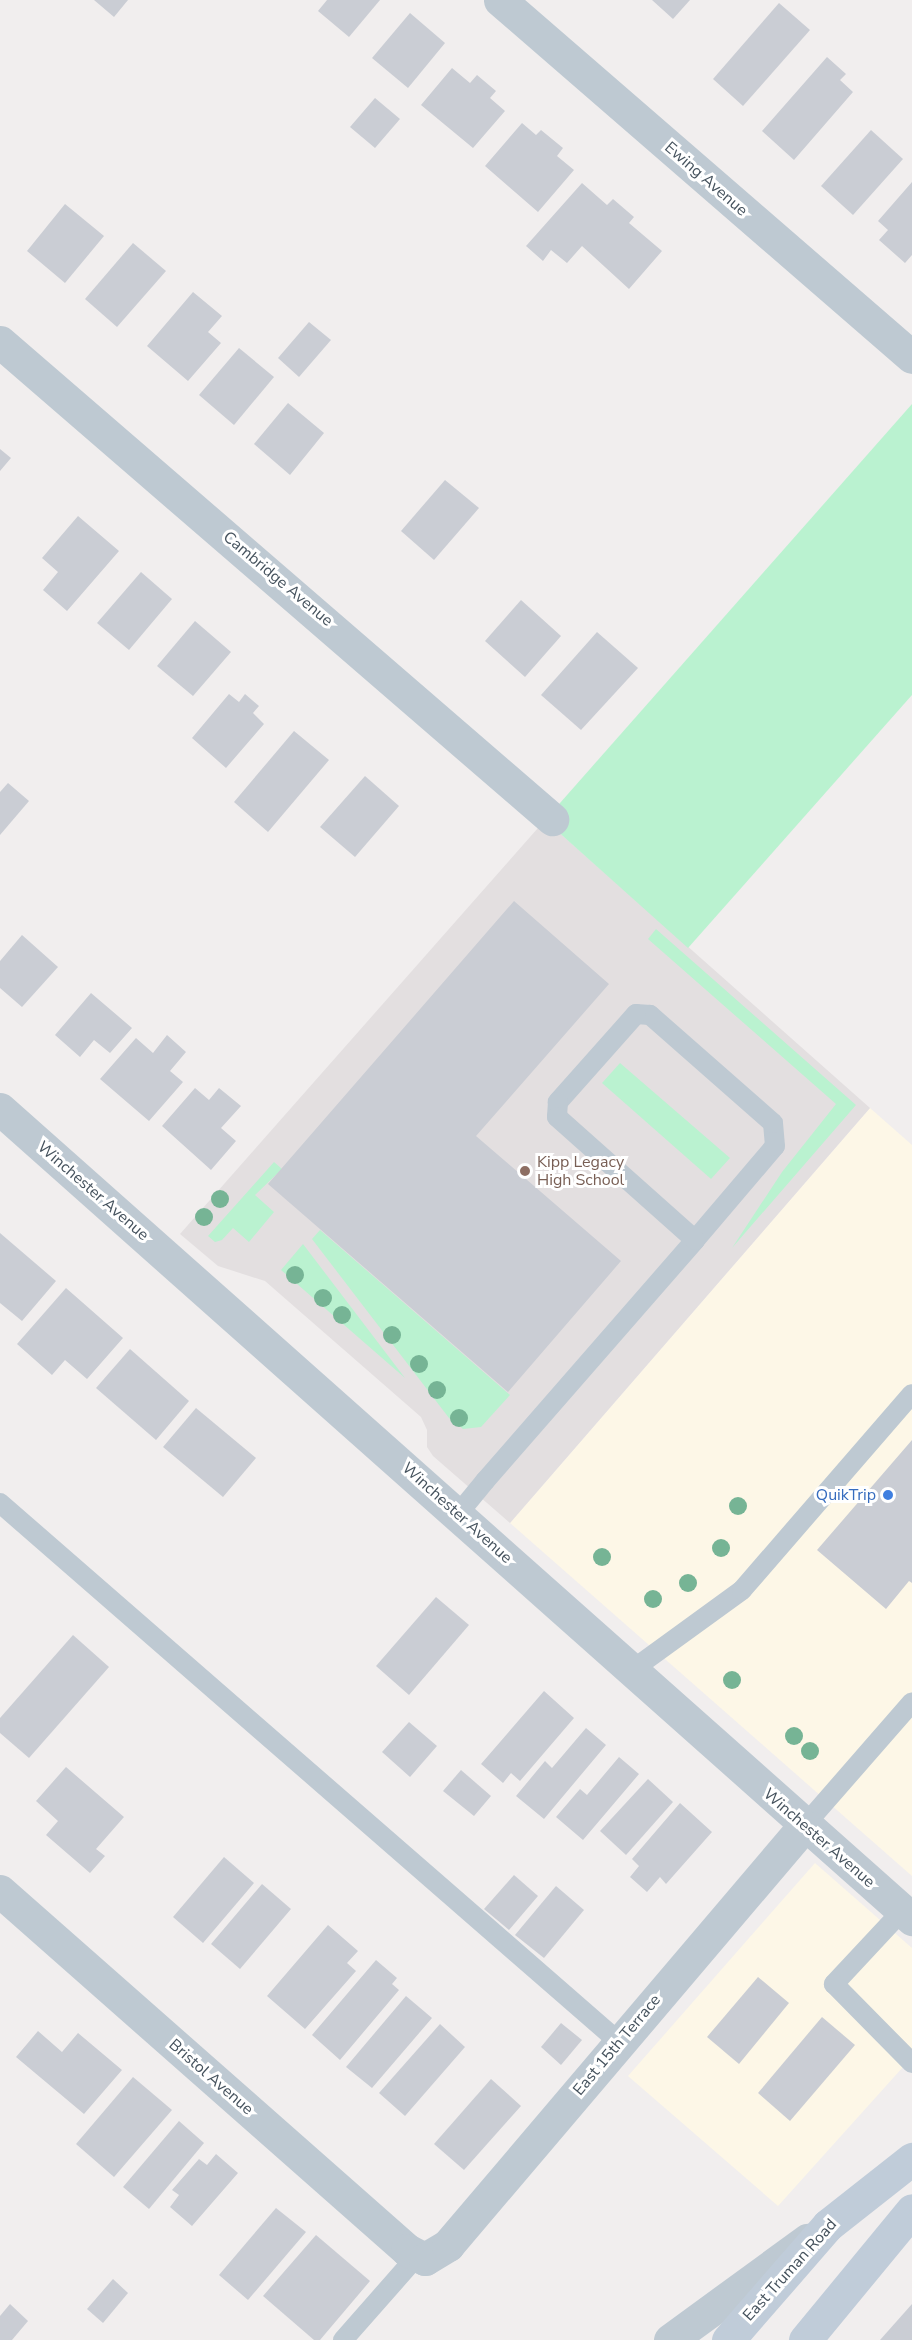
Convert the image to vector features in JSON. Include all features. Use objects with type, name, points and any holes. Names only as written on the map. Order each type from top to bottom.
[{"type":"main road","name":"East Truman Road","points":[[728,2340],[828,2225],[912,2159]]},
{"type":"main road","points":[[810,2336],[912,2210]]},
{"type":"street","name":"Ewing Avenue","points":[[500,0],[912,357]]},
{"type":"street","name":"Cambridge Avenue","points":[[0,342],[370,657],[552,819]]},
{"type":"street","name":"Winchester Avenue","points":[[0,1109],[458,1514],[804,1826],[907,1915]]},
{"type":"street","name":"East 15th Terrace","points":[[421,2257],[448,2245],[804,1826]]},
{"type":"street","name":"Bristol Avenue","points":[[0,1891],[421,2257]]},
{"type":"street","points":[[670,2340],[828,2225]]},
{"type":"lane","points":[[458,1514],[695,1240],[776,1146],[773,1123],[650,1015],[636,1014],[558,1102],[557,1117],[695,1240]]},
{"type":"lane","points":[[632,1670],[742,1590],[912,1394]]},
{"type":"lane","points":[[0,1503],[619,2042]]},
{"type":"lane","points":[[804,1826],[912,1702]]},
{"type":"lane","points":[[907,1915],[834,1984],[912,2063]]},
{"type":"lane","points":[[343,2340],[421,2257]]},
{"type":"shaded area","name":"Kipp Legacy High School","points":[[545,820],[870,1108],[510,1523],[433,1456],[427,1447],[427,1430],[421,1417],[265,1281],[218,1266],[180,1234]]},
{"type":"shaded area","points":[[870,1108],[912,1145],[912,1876],[510,1523]]},
{"type":"shaded area","points":[[815,1863],[912,1948],[912,2057],[778,2206],[628,2076]]},
{"type":"green space","points":[[912,404],[912,695],[688,948],[545,820]]},
{"type":"green space","points":[[656,929],[856,1105],[732,1248],[782,1172],[836,1104],[648,939]]},
{"type":"green space","points":[[620,1063],[730,1158],[711,1179],[602,1083]]},
{"type":"green space","points":[[274,1162],[282,1169],[255,1195],[274,1212],[249,1242],[233,1228],[222,1240],[215,1242],[208,1236]]},
{"type":"green space","points":[[320,1230],[510,1395],[481,1427],[463,1429],[449,1418],[312,1239]]},
{"type":"green space","points":[[303,1244],[405,1378],[281,1270]]},
{"type":"building","points":[[94,0],[128,0],[114,17]]},
{"type":"building","points":[[327,0],[380,0],[349,37],[318,11]]},
{"type":"building","points":[[652,0],[690,0],[673,19]]},
{"type":"building","points":[[779,3],[810,30],[743,106],[713,79]]},
{"type":"building","points":[[410,13],[445,43],[408,88],[372,58]]},
{"type":"building","points":[[827,57],[846,74],[840,80],[853,92],[794,160],[762,131]]},
{"type":"building","points":[[452,68],[470,83],[477,75],[496,91],[490,98],[505,111],[473,148],[421,105]]},
{"type":"building","points":[[375,98],[400,119],[375,148],[350,127]]},
{"type":"building","points":[[522,123],[536,135],[541,130],[563,148],[557,156],[574,170],[538,212],[485,166]]},
{"type":"building","points":[[871,130],[903,159],[853,215],[821,186]]},
{"type":"building","points":[[912,182],[912,255],[905,263],[879,240],[888,230],[878,221]]},
{"type":"building","points":[[582,183],[607,205],[613,199],[634,217],[629,223],[662,251],[629,289],[582,246],[567,263],[551,250],[543,261],[526,246]]},
{"type":"building","points":[[65,204],[104,236],[65,283],[27,251]]},
{"type":"building","points":[[133,243],[166,271],[117,327],[85,299]]},
{"type":"building","points":[[193,292],[222,316],[208,332],[221,343],[188,381],[147,346]]},
{"type":"building","points":[[309,322],[331,340],[299,377],[278,358]]},
{"type":"building","points":[[239,348],[274,377],[234,425],[199,395]]},
{"type":"building","points":[[288,403],[324,433],[290,475],[254,444]]},
{"type":"building","points":[[0,449],[11,458],[0,471]]},
{"type":"building","points":[[445,480],[479,508],[434,560],[401,531]]},
{"type":"building","points":[[78,516],[119,551],[67,611],[43,590],[58,572],[42,558]]},
{"type":"building","points":[[141,572],[172,599],[129,650],[97,623]]},
{"type":"building","points":[[521,600],[561,636],[525,677],[485,641]]},
{"type":"building","points":[[195,621],[231,652],[193,696],[157,666]]},
{"type":"building","points":[[597,632],[638,668],[581,730],[541,695]]},
{"type":"building","points":[[229,694],[239,702],[245,694],[259,706],[253,713],[264,724],[226,768],[192,738]]},
{"type":"building","points":[[294,731],[329,760],[268,832],[234,802]]},
{"type":"building","points":[[365,776],[399,806],[355,857],[320,827]]},
{"type":"building","points":[[8,783],[29,801],[0,835],[0,792]]},
{"type":"building","name":"Kipp Legacy High School","points":[[514,901],[609,984],[476,1136],[621,1261],[508,1392],[268,1184]]},
{"type":"building","points":[[22,935],[58,967],[22,1007],[0,988],[0,961]]},
{"type":"building","points":[[91,993],[132,1028],[110,1053],[94,1040],[80,1057],[55,1035]]},
{"type":"building","points":[[167,1035],[186,1052],[170,1071],[183,1082],[149,1121],[100,1079],[136,1038],[153,1053]]},
{"type":"building","points":[[195,1088],[209,1100],[219,1088],[241,1106],[221,1128],[236,1141],[211,1170],[162,1126]]},
{"type":"building","points":[[0,1233],[56,1281],[22,1321],[0,1303]]},
{"type":"building","points":[[66,1288],[123,1338],[87,1379],[65,1360],[52,1375],[17,1344]]},
{"type":"building","points":[[130,1349],[189,1401],[156,1440],[96,1388]]},
{"type":"building","points":[[196,1408],[256,1458],[223,1497],[163,1447]]},
{"type":"building","name":"QuikTrip","points":[[912,1440],[912,1583],[909,1581],[886,1609],[817,1550]]},
{"type":"building","points":[[436,1597],[469,1625],[409,1695],[376,1666]]},
{"type":"building","points":[[73,1635],[109,1667],[29,1758],[0,1733],[0,1718]]},
{"type":"building","points":[[544,1691],[574,1718],[520,1781],[511,1773],[503,1783],[481,1764]]},
{"type":"building","points":[[409,1722],[437,1746],[410,1777],[382,1752]]},
{"type":"building","points":[[586,1728],[606,1745],[544,1819],[516,1796],[545,1761],[552,1768]]},
{"type":"building","points":[[619,1757],[639,1774],[583,1840],[556,1817],[580,1789],[587,1795]]},
{"type":"building","points":[[66,1767],[124,1817],[96,1849],[105,1856],[90,1873],[46,1835],[58,1821],[36,1801]]},
{"type":"building","points":[[461,1770],[491,1796],[474,1816],[443,1791]]},
{"type":"building","points":[[648,1779],[673,1802],[626,1855],[600,1831]]},
{"type":"building","points":[[680,1803],[712,1832],[666,1884],[660,1877],[647,1892],[630,1877],[639,1866],[632,1859]]},
{"type":"building","points":[[224,1857],[254,1883],[203,1943],[173,1917]]},
{"type":"building","points":[[514,1875],[538,1896],[509,1930],[484,1909]]},
{"type":"building","points":[[262,1884],[291,1909],[240,1969],[211,1944]]},
{"type":"building","points":[[556,1886],[584,1910],[544,1958],[515,1935]]},
{"type":"building","points":[[328,1925],[358,1951],[347,1963],[356,1971],[305,2029],[267,1996]]},
{"type":"building","points":[[376,1960],[397,1978],[392,1984],[399,1990],[340,2060],[312,2035]]},
{"type":"building","points":[[758,1977],[789,2003],[739,2064],[707,2037]]},
{"type":"building","points":[[406,1996],[432,2018],[372,2088],[346,2067]]},
{"type":"building","points":[[822,2017],[855,2045],[790,2121],[758,2093]]},
{"type":"building","points":[[561,2023],[582,2040],[561,2065],[541,2047]]},
{"type":"building","points":[[440,2024],[465,2047],[405,2116],[379,2093]]},
{"type":"building","points":[[38,2031],[62,2052],[78,2033],[122,2070],[84,2114],[16,2057]]},
{"type":"building","points":[[133,2077],[172,2110],[114,2177],[76,2144]]},
{"type":"building","points":[[491,2079],[521,2106],[464,2170],[434,2144]]},
{"type":"building","points":[[179,2121],[204,2143],[149,2209],[123,2187]]},
{"type":"building","points":[[216,2154],[238,2173],[192,2226],[170,2207],[179,2195],[172,2190],[199,2159],[207,2165]]},
{"type":"building","points":[[276,2208],[306,2232],[248,2300],[219,2275]]},
{"type":"building","points":[[316,2235],[370,2281],[320,2340],[314,2340],[263,2296]]},
{"type":"building","points":[[113,2279],[128,2293],[103,2323],[87,2309]]},
{"type":"building","points":[[10,2304],[28,2321],[12,2340],[0,2340],[0,2316]]},
{"type":"building","points":[[912,2304],[912,2340],[880,2340]]},
{"type":"place","name":"Kipp Legacy High School","points":[[525,1171]]},
{"type":"place","name":"QuikTrip","points":[[888,1495]]}]
